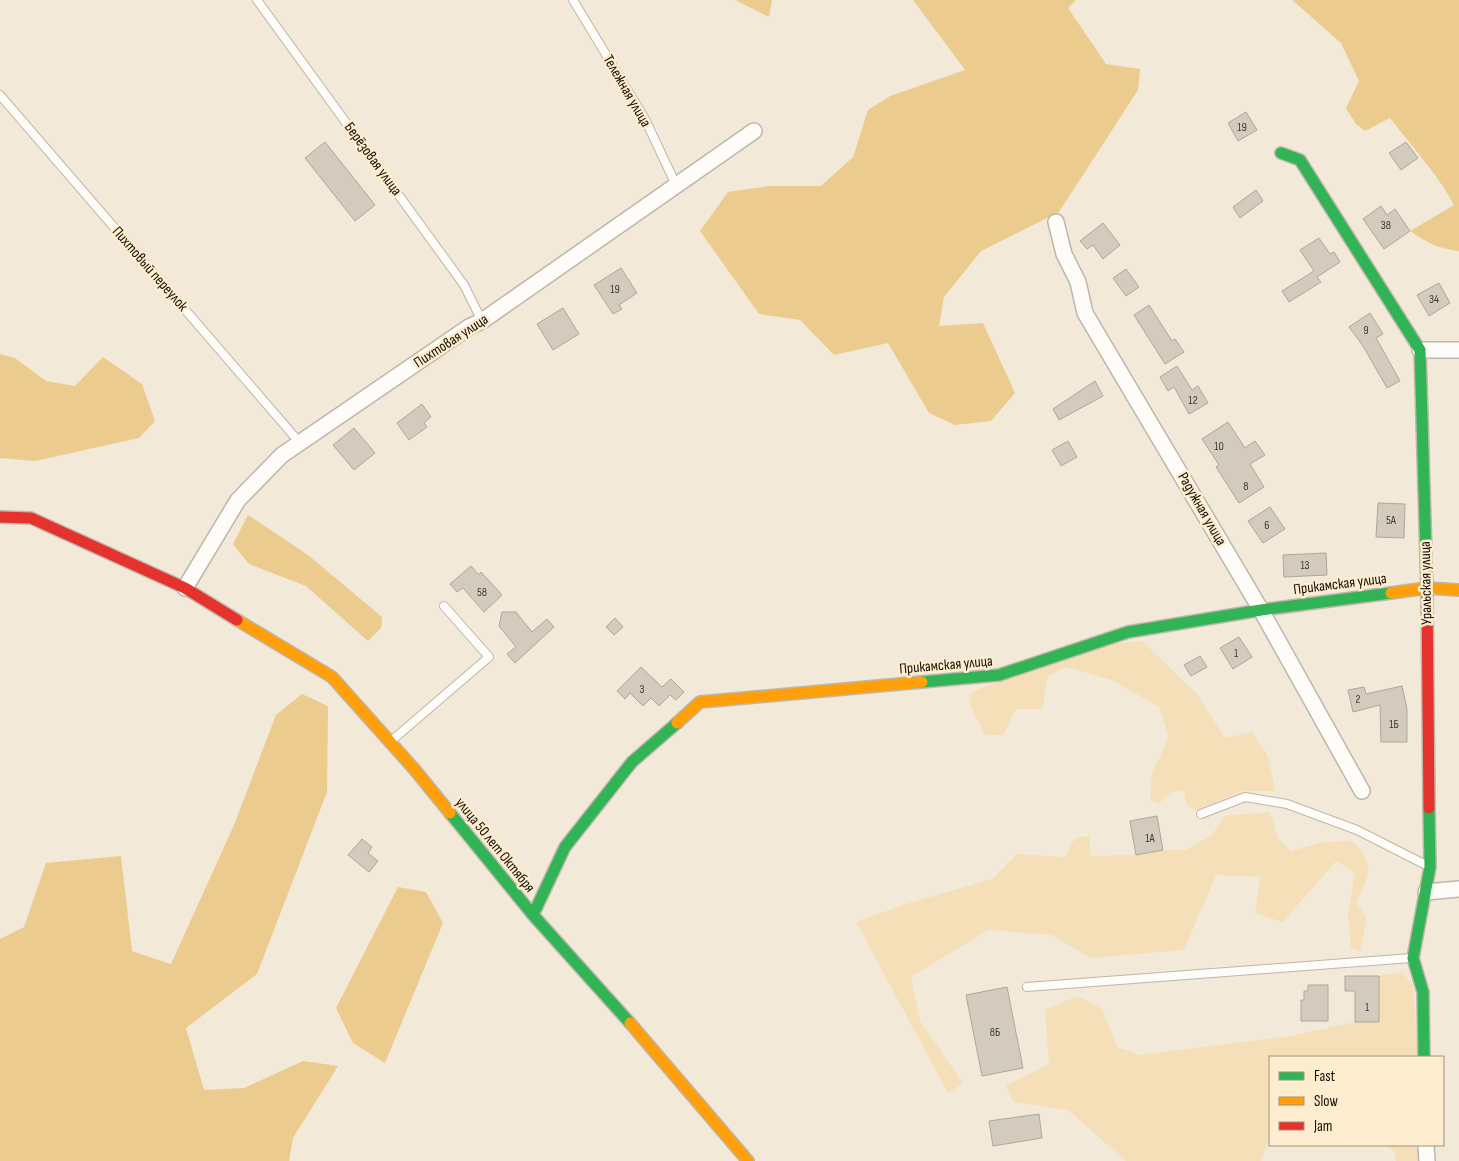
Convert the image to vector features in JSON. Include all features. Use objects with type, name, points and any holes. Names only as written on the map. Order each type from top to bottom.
[{"type":"street","name":"Пихтовая улица","points":[[186,588],[238,500],[282,455],[469,327],[482,321],[754,131]]},
{"type":"street","points":[[1281,153],[1300,160],[1420,350],[1459,350]]},
{"type":"street","name":"Радужная улица","points":[[1056,222],[1064,254],[1078,282],[1085,313],[1261,610],[1362,791]]},
{"type":"street","name":"Уральская улица","points":[[1420,350],[1427,588],[1430,867],[1414,958],[1423,992],[1424,1056]]},
{"type":"street","name":"улица 50 лет Октября","points":[[0,517],[30,518],[186,588],[332,678],[390,742],[532,915],[659,1055],[748,1161]]},
{"type":"street","name":"Прикамская улица","points":[[532,915],[565,847],[632,762],[700,702],[999,675],[1128,632],[1261,610],[1427,588],[1459,590]]},
{"type":"street","points":[[1426,892],[1459,889]]},
{"type":"street","points":[[1426,1146],[1427,1161]]},
{"type":"lane","name":"Берёзовая улица","points":[[257,0],[464,285],[482,321]]},
{"type":"lane","name":"Тележная улица","points":[[573,0],[645,119],[676,185]]},
{"type":"lane","name":"Пихтовый переулок","points":[[0,95],[300,443]]},
{"type":"lane","points":[[390,742],[489,657],[444,606]]},
{"type":"lane","points":[[1201,814],[1245,797],[1287,804],[1357,830],[1430,867]]},
{"type":"lane","points":[[1026,987],[1414,958]]},
{"type":"shaded area","points":[[735,0],[772,0],[769,17]]},
{"type":"shaded area","points":[[913,0],[1076,0],[1068,8],[1106,64],[1140,69],[1138,90],[1059,212],[981,251],[944,297],[939,326],[983,323],[1015,393],[991,421],[955,425],[929,413],[888,343],[834,355],[800,320],[759,314],[700,231],[728,192],[769,186],[821,186],[853,157],[868,110],[890,96],[965,70]]},
{"type":"shaded area","points":[[1292,0],[1459,0],[1459,251],[1445,249],[1410,231],[1454,205],[1432,171],[1390,118],[1365,131],[1356,124],[1346,108],[1359,81],[1341,43]]},
{"type":"shaded area","points":[[0,354],[15,358],[46,381],[75,386],[103,357],[142,384],[155,421],[139,438],[35,461],[0,458]]},
{"type":"shaded area","points":[[248,515],[308,555],[382,617],[381,628],[368,641],[306,586],[249,564],[233,544]]},
{"type":"shaded area","points":[[1142,641],[1197,694],[1225,738],[1252,732],[1267,754],[1276,791],[1242,791],[1197,810],[1187,806],[1184,791],[1172,792],[1158,804],[1150,800],[1152,774],[1169,737],[1159,707],[1112,680],[1065,667],[1048,676],[1042,709],[1016,709],[1003,735],[985,735],[972,709],[969,694],[984,687],[1111,644]]},
{"type":"shaded area","points":[[302,694],[328,706],[327,792],[257,974],[186,1028],[204,1090],[244,1088],[303,1061],[338,1066],[293,1138],[289,1161],[0,1161],[0,939],[24,927],[46,863],[121,856],[132,951],[171,964],[234,825],[276,715]]},
{"type":"shaded area","points":[[1270,812],[1278,839],[1291,851],[1324,842],[1352,841],[1365,856],[1368,863],[1367,877],[1356,902],[1367,919],[1360,952],[1351,947],[1348,914],[1355,873],[1336,861],[1283,922],[1255,913],[1260,877],[1216,875],[1184,950],[1091,958],[1052,935],[988,930],[911,977],[920,1021],[963,1083],[948,1093],[856,922],[900,906],[992,879],[1017,854],[1065,857],[1075,838],[1089,836],[1091,856],[1136,855],[1163,850],[1185,850],[1211,836],[1225,816]]},
{"type":"shaded area","points":[[398,887],[426,892],[443,923],[385,1063],[353,1043],[336,1008]]},
{"type":"shaded area","points":[[1402,972],[1413,985],[1418,1056],[1269,1056],[1269,1139],[1261,1161],[1126,1161],[1068,1110],[1013,1102],[1006,1086],[1049,1064],[1045,1010],[1077,996],[1102,1009],[1117,1047],[1140,1055],[1290,1036],[1355,1022],[1379,1022],[1379,976]]},
{"type":"shaded area","points":[[1388,1146],[1420,1146],[1421,1161],[1396,1161],[1395,1152]]},
{"type":"building","points":[[1246,112],[1257,130],[1238,141],[1228,123]]},
{"type":"building","points":[[325,142],[375,205],[355,221],[305,158]]},
{"type":"building","points":[[1406,142],[1418,158],[1401,170],[1389,153]]},
{"type":"building","points":[[1256,190],[1263,201],[1240,218],[1233,207]]},
{"type":"building","points":[[1381,206],[1387,215],[1395,209],[1410,231],[1384,249],[1363,219]]},
{"type":"building","points":[[1103,223],[1120,245],[1103,259],[1093,245],[1087,249],[1080,241]]},
{"type":"building","points":[[1319,238],[1330,254],[1334,252],[1340,262],[1317,277],[1321,282],[1289,302],[1282,291],[1314,271],[1300,250]]},
{"type":"building","points":[[621,268],[637,293],[619,305],[622,309],[613,314],[594,285]]},
{"type":"building","points":[[1126,269],[1139,287],[1126,296],[1113,278]]},
{"type":"building","points":[[1439,283],[1450,303],[1429,316],[1417,295]]},
{"type":"building","points":[[1149,305],[1172,341],[1175,339],[1184,352],[1165,364],[1134,315]]},
{"type":"building","points":[[563,308],[579,334],[553,350],[537,324]]},
{"type":"building","points":[[1370,313],[1383,334],[1376,338],[1400,381],[1387,388],[1363,346],[1349,327]]},
{"type":"building","points":[[1177,366],[1192,390],[1198,386],[1208,403],[1189,414],[1174,387],[1168,391],[1160,377]]},
{"type":"building","points":[[1095,381],[1103,396],[1059,420],[1053,409]]},
{"type":"building","points":[[422,404],[431,417],[424,423],[427,427],[409,440],[397,423]]},
{"type":"building","points":[[1228,422],[1245,448],[1255,441],[1265,455],[1250,464],[1264,487],[1239,503],[1216,467],[1219,465],[1202,439]]},
{"type":"building","points":[[354,428],[375,453],[354,470],[333,445]]},
{"type":"building","points":[[1068,441],[1077,457],[1061,466],[1052,450]]},
{"type":"building","points":[[1378,503],[1405,504],[1404,538],[1376,537]]},
{"type":"building","points":[[1270,507],[1285,529],[1263,543],[1248,521]]},
{"type":"building","points":[[1326,553],[1327,575],[1284,577],[1283,555]]},
{"type":"building","points":[[471,566],[479,575],[481,572],[502,595],[484,612],[463,588],[457,592],[450,584]]},
{"type":"building","points":[[502,612],[516,612],[532,632],[547,619],[554,627],[515,663],[507,654],[516,647],[499,626]]},
{"type":"building","points":[[615,618],[623,627],[614,635],[606,627]]},
{"type":"building","points":[[1239,637],[1252,657],[1233,669],[1220,648]]},
{"type":"building","points":[[1200,656],[1207,667],[1191,676],[1184,665]]},
{"type":"building","points":[[641,667],[662,687],[671,679],[684,692],[676,700],[670,695],[659,706],[651,698],[643,706],[630,693],[625,699],[617,691]]},
{"type":"building","points":[[1402,686],[1407,709],[1407,742],[1381,742],[1380,705],[1353,712],[1348,690],[1364,687],[1366,694]]},
{"type":"building","points":[[1157,816],[1163,850],[1136,855],[1130,821]]},
{"type":"building","points":[[362,839],[372,847],[368,853],[378,861],[369,872],[348,855]]},
{"type":"building","points":[[1345,976],[1379,976],[1379,1022],[1355,1022],[1355,991],[1345,991]]},
{"type":"building","points":[[1308,985],[1328,985],[1328,1021],[1301,1021],[1301,1000],[1304,1000],[1304,991],[1308,991]]},
{"type":"building","points":[[1007,987],[1023,1068],[982,1076],[966,995]]},
{"type":"building","points":[[1039,1114],[1042,1138],[993,1146],[989,1121]]},
{"type":"traffic: fast","points":[[1281,153],[1300,160],[1420,350],[1427,591]]},
{"type":"traffic: fast","points":[[922,682],[999,675],[1128,632],[1261,610],[1391,593]]},
{"type":"traffic: fast","points":[[533,915],[565,847],[632,762],[677,723]]},
{"type":"traffic: fast","points":[[1424,1056],[1423,992],[1413,958],[1430,867],[1429,808]]},
{"type":"traffic: fast","points":[[450,813],[533,915],[630,1023]]},
{"type":"traffic: slow","points":[[1391,593],[1427,588],[1459,590]]},
{"type":"traffic: slow","points":[[237,620],[332,677],[415,770],[450,813]]},
{"type":"traffic: slow","points":[[677,723],[700,702],[922,682]]},
{"type":"traffic: slow","points":[[630,1023],[748,1161]]},
{"type":"traffic: jam","points":[[0,517],[31,518],[185,588],[237,620]]},
{"type":"traffic: jam","points":[[1427,591],[1429,808]]}]
